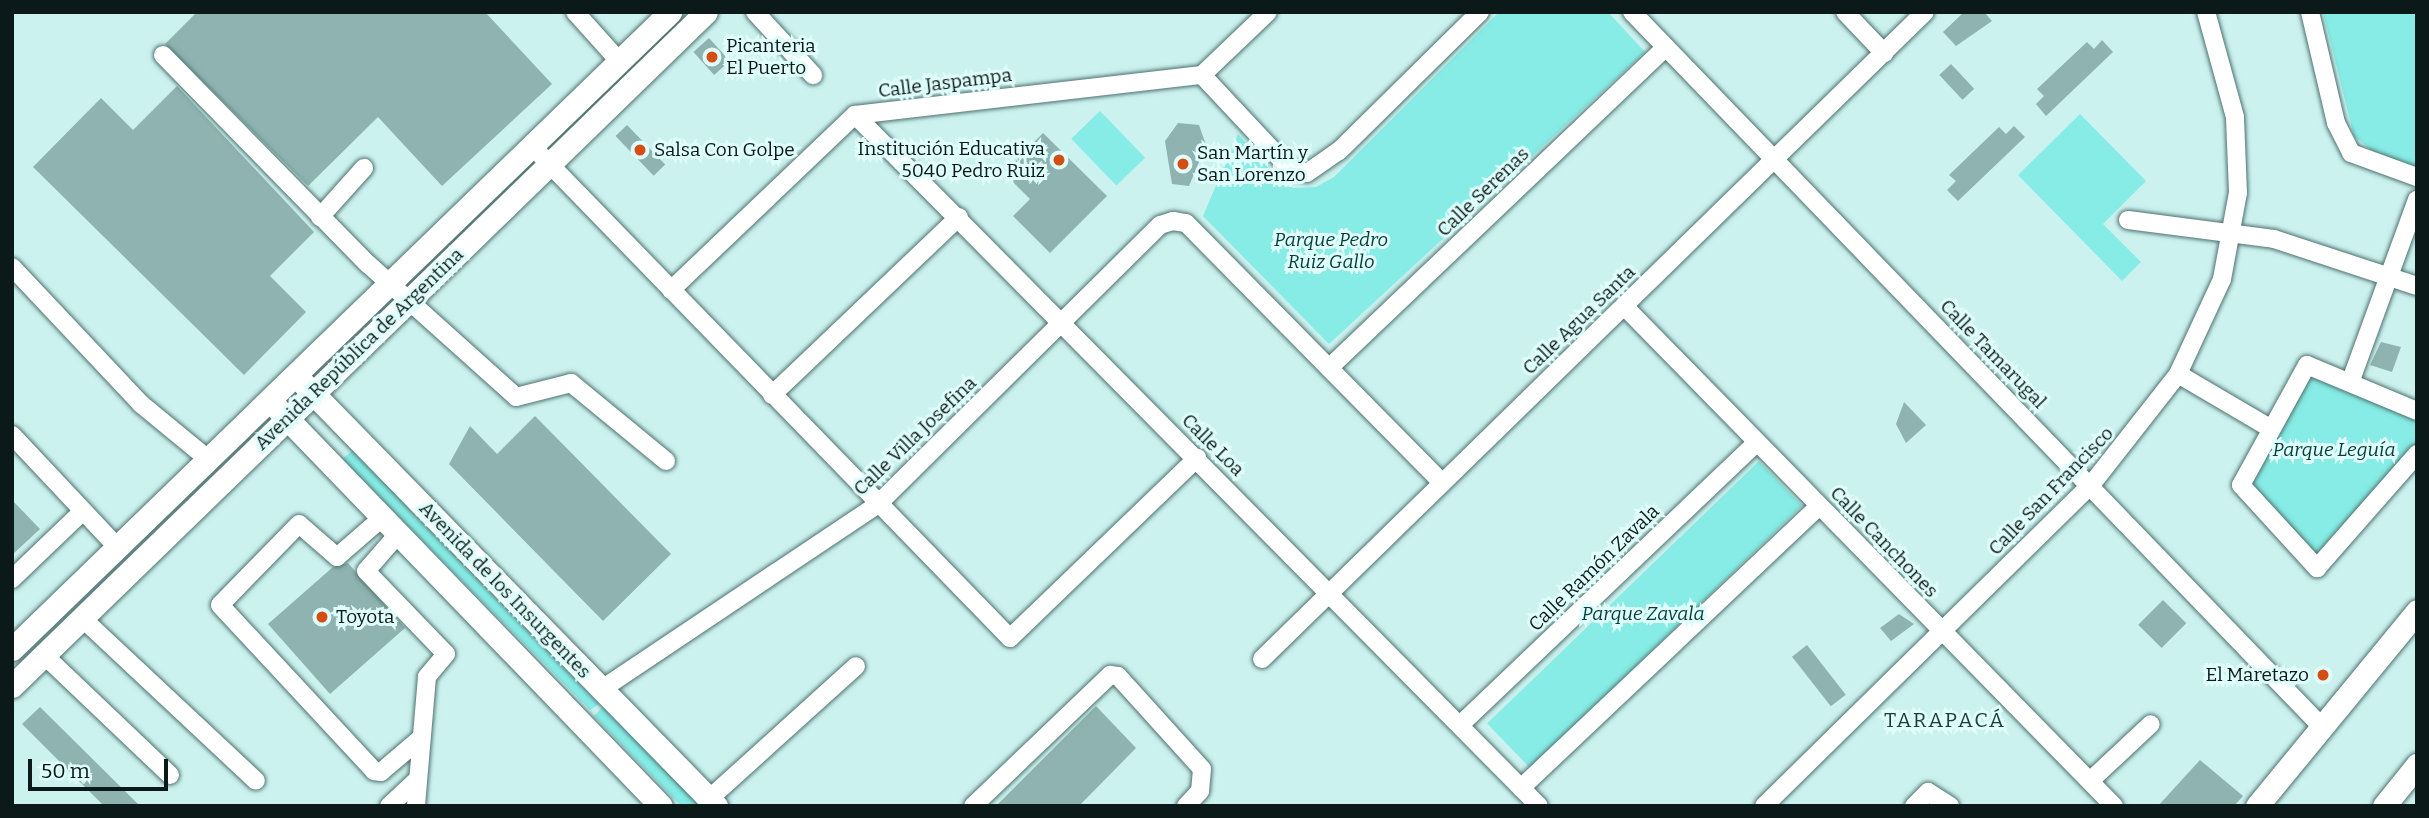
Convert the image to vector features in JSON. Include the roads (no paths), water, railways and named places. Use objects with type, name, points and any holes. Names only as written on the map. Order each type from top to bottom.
[{"type":"main road","name":"Avenida República de Argentina","points":[[12,649],[670,12]]},
{"type":"main road","name":"Avenida República de Argentina","points":[[12,686],[706,12]]},
{"type":"main road","name":"Avenida de los Insurgentes","points":[[295,375],[712,802]]},
{"type":"main road","name":"Avenida de los Insurgentes","points":[[269,400],[657,804]]},
{"type":"main road","points":[[2257,806],[2417,611]]},
{"type":"main road","points":[[2384,806],[2417,765]]},
{"type":"street","points":[[575,12],[619,61]]},
{"type":"street","points":[[755,12],[813,75]]},
{"type":"street","points":[[1268,12],[1202,75],[1290,169],[1307,173],[1339,151],[1480,12]]},
{"type":"street","name":"Calle Tamarugal","points":[[1632,12],[2322,727]]},
{"type":"street","points":[[1845,12],[1884,52]]},
{"type":"street","name":"Calle Agua Santa","points":[[1262,659],[1925,12]]},
{"type":"street","name":"Calle San Francisco","points":[[1764,806],[2091,485],[2179,374],[2209,314],[2234,232],[2240,158],[2235,117],[2206,12]]},
{"type":"street","points":[[2310,12],[2336,122],[2351,153],[2417,177]]},
{"type":"street","name":"Calle Serenas","points":[[1329,368],[1665,47]]},
{"type":"street","points":[[163,55],[320,217],[393,281],[516,397],[571,383],[666,461]]},
{"type":"street","name":"Calle Jaspampa","points":[[671,290],[855,115],[1202,75]]},
{"type":"street","name":"Calle Loa","points":[[855,115],[1063,322],[1539,806]]},
{"type":"street","points":[[531,146],[877,505],[1013,638],[1197,458]]},
{"type":"street","points":[[320,217],[365,168]]},
{"type":"street","points":[[2351,380],[2417,200]]},
{"type":"street","points":[[772,395],[959,217]]},
{"type":"street","points":[[2128,220],[2234,232],[2389,274],[2417,286]]},
{"type":"street","name":"Calle Villa Josefina","points":[[601,689],[877,505],[1160,225],[1186,223],[1329,368]]},
{"type":"street","points":[[12,267],[141,404],[208,460]]},
{"type":"street","name":"Calle Canchones","points":[[1623,306],[2115,806]]},
{"type":"street","points":[[2417,411],[2351,380],[2307,365],[2270,428],[2242,489],[2317,568],[2417,454]]},
{"type":"street","points":[[1329,368],[1442,483]]},
{"type":"street","points":[[2179,374],[2270,428]]},
{"type":"street","points":[[12,435],[117,547]]},
{"type":"street","name":"Calle Ramón Zavala","points":[[1460,725],[1757,442]]},
{"type":"street","points":[[1521,788],[1819,506]]},
{"type":"street","points":[[12,579],[83,511]]},
{"type":"street","points":[[391,525],[337,557],[299,524],[220,605],[374,771],[421,738]]},
{"type":"street","points":[[391,525],[365,568],[446,654],[427,677],[416,806]]},
{"type":"street","points":[[82,618],[256,781]]},
{"type":"street","points":[[44,655],[170,775]]},
{"type":"street","points":[[712,802],[856,666]]},
{"type":"street","points":[[973,806],[1110,675],[1118,676],[1202,769],[1200,791],[1186,806]]},
{"type":"street","points":[[2090,781],[2151,724]]},
{"type":"street","points":[[389,806],[417,779]]},
{"type":"street","points":[[1914,806],[1928,792],[1950,806]]},
{"type":"place","name":"Picanteria El Puerto","points":[[712,57]]},
{"type":"place","name":"Salsa Con Golpe","points":[[640,150]]},
{"type":"place","name":"Institución Educativa 5040 Pedro Ruiz","points":[[1059,160]]},
{"type":"place","name":"San Martín y San Lorenzo","points":[[1183,164]]},
{"type":"place","name":"Toyota","points":[[322,617]]},
{"type":"place","name":"El Maretazo","points":[[2323,675]]},
{"type":"district","name":"TARAPACÁ","points":[[1945,720]]},
{"type":"park label","name":"Parque Pedro Ruiz Gallo","points":[[1331,251]]},
{"type":"park label","name":"Parque Leguía","points":[[2334,450]]},
{"type":"park label","name":"Parque Zavala","points":[[1643,614]]}]
